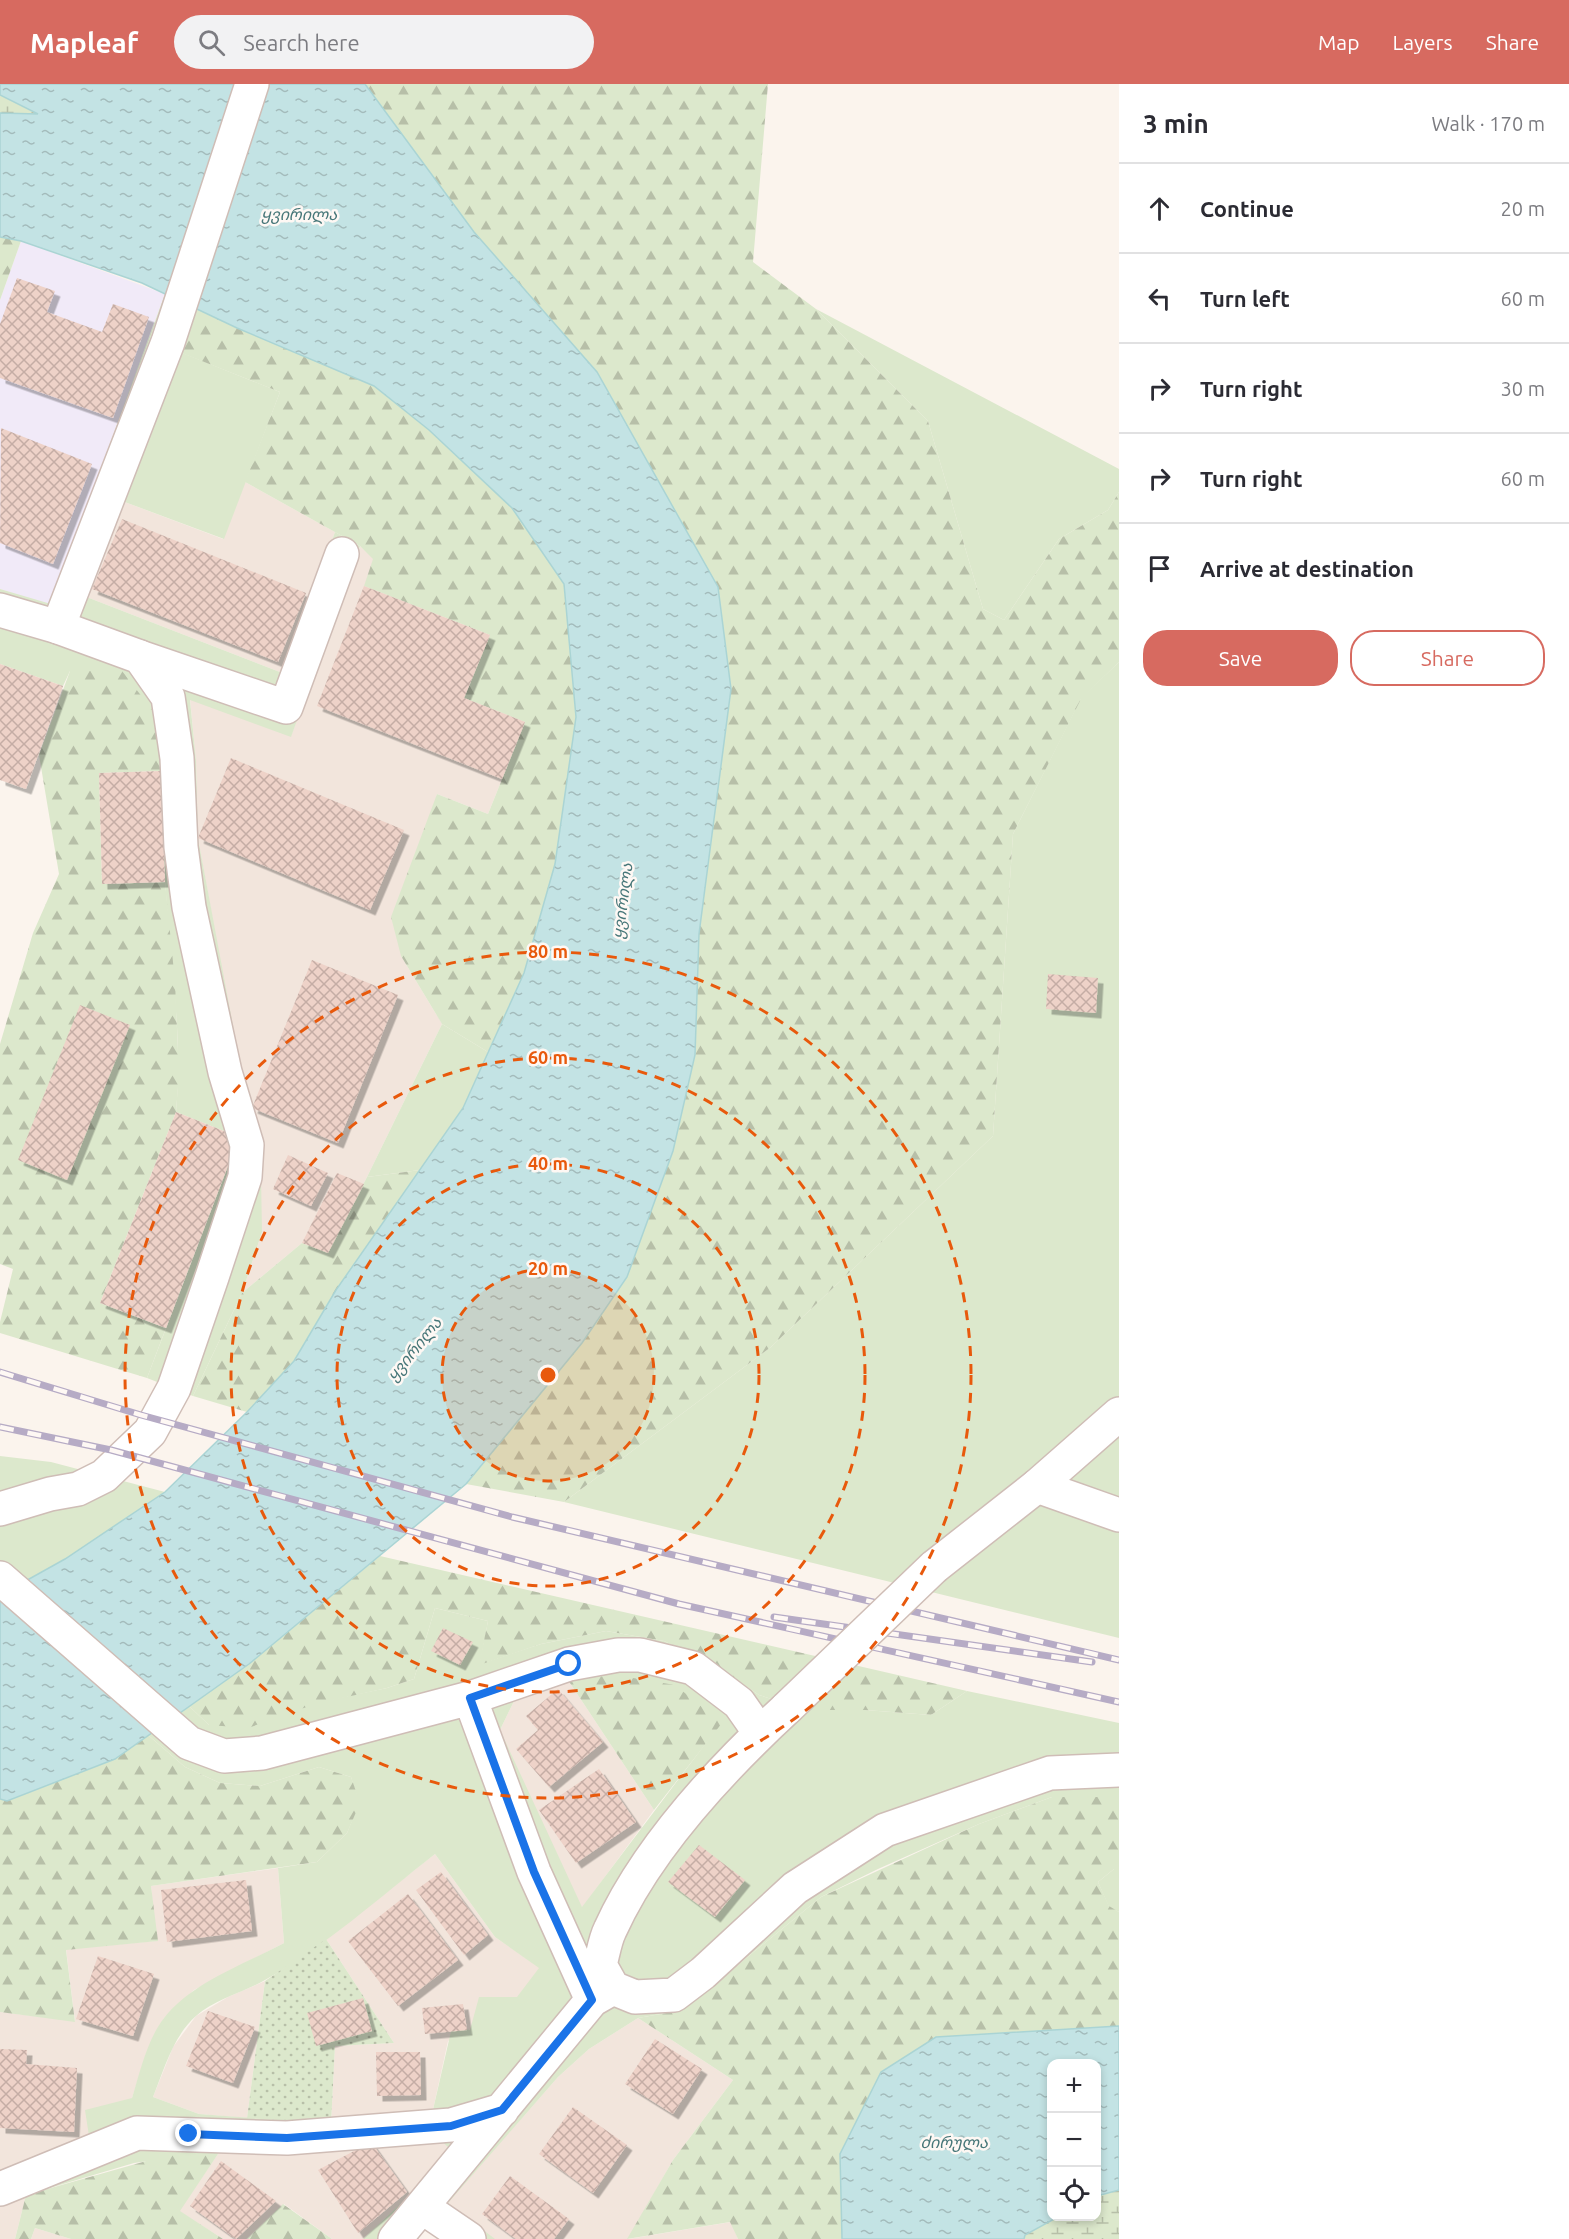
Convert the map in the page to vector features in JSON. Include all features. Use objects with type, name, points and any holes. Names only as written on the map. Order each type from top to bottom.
[{"type":"street","points":[[58,627],[168,342],[252,84]]},
{"type":"street","points":[[0,610],[58,627],[286,707],[342,554]]},
{"type":"street","points":[[0,1509],[50,1494],[78,1489],[104,1476],[150,1432],[174,1388],[245,1177],[247,1145],[225,1072],[189,908],[181,847],[177,758],[168,697],[140,657]]},
{"type":"street","points":[[395,2239],[602,1994],[600,1965],[609,1931],[663,1841],[760,1733],[934,1567],[1037,1486],[1119,1414]]},
{"type":"street","points":[[1037,1486],[1119,1515]]},
{"type":"street","points":[[0,1578],[189,1743],[224,1756],[262,1753],[470,1698],[569,1664],[618,1655],[640,1655],[693,1668],[739,1703],[760,1733]]},
{"type":"street","points":[[470,1698],[534,1872],[602,1994]]},
{"type":"street","points":[[602,1994],[635,1997],[674,1995],[703,1973],[795,1888],[885,1830],[1050,1773],[1119,1770]]},
{"type":"street","points":[[0,2189],[137,2133],[287,2138],[451,2126],[502,2110]]},
{"type":"street","points":[[422,2207],[469,2239]]},
{"type":"shaded area","points":[[21,241],[165,294],[50,605],[0,589],[0,300]]},
{"type":"shaded area","points":[[245,482],[335,532],[285,674],[84,596],[122,501],[223,539]]},
{"type":"shaded area","points":[[360,546],[374,559],[365,586],[490,635],[525,722],[488,814],[437,794],[401,956],[442,1024],[367,1177],[328,1253],[302,1243],[242,1293],[262,1232],[239,1065],[198,838],[196,760],[190,699],[291,736]]},
{"type":"shaded area","points":[[568,1680],[654,1810],[582,1908],[530,1802],[500,1730],[514,1701]]},
{"type":"shaded area","points":[[435,1854],[495,1937],[540,1968],[517,1998],[470,2030],[448,2041],[432,2114],[331,2124],[335,2046],[394,2043],[326,1939]]},
{"type":"shaded area","points":[[278,1868],[284,1943],[194,1990],[164,2018],[146,2054],[132,2098],[89,2135],[0,2172],[0,2012],[75,2021],[66,1949],[156,1941],[151,1886]]},
{"type":"shaded area","points":[[265,1981],[247,2118],[199,2114],[153,2097],[173,2047],[196,2016],[228,1997]]},
{"type":"shaded area","points":[[638,2018],[733,2080],[673,2160],[628,2239],[488,2239],[447,2203],[558,2077],[589,2049]]},
{"type":"shaded area","points":[[438,2138],[449,2147],[412,2193],[363,2239],[332,2239],[284,2204],[247,2239],[223,2239],[179,2211],[220,2151]]},
{"type":"shaded area","points":[[26,2195],[15,2239],[0,2239],[0,2201]]},
{"type":"shaded area","points":[[731,2222],[738,2239],[628,2239]]},
{"type":"shaded area","points":[[35,2228],[71,2239],[31,2239]]},
{"type":"green space","points":[[365,84],[768,84],[753,262],[816,309],[928,421],[983,609],[1004,620],[1059,539],[1108,510],[1119,492],[1119,662],[1081,699],[1013,834],[993,1136],[771,1347],[564,1502],[466,1484],[582,1343],[627,1277],[673,1151],[695,1055],[699,934],[731,689],[718,587],[597,372],[474,232]]},
{"type":"green space","points":[[0,95],[39,115],[0,113]]},
{"type":"green space","points":[[0,237],[21,241],[0,300]]},
{"type":"green space","points":[[165,294],[197,309],[180,352],[280,392],[224,539],[122,501],[84,596],[285,674],[335,532],[360,546],[291,737],[190,700],[196,760],[198,838],[261,1176],[262,1232],[242,1293],[193,1396],[147,1378],[239,1137],[176,1112],[177,1025],[165,882],[161,771],[70,671],[63,686],[0,664],[0,589],[51,604]]},
{"type":"green space","points":[[197,309],[374,386],[429,430],[512,508],[564,584],[576,717],[555,864],[524,973],[488,1052],[442,1024],[401,956],[391,917],[437,794],[488,814],[525,722],[464,698],[490,635],[364,586],[373,559],[360,546],[245,482],[280,392],[179,352]]},
{"type":"green space","points":[[816,309],[1119,469],[1119,492],[1108,510],[1059,539],[1004,620],[983,609],[928,421]]},
{"type":"green space","points":[[1119,662],[1119,1638],[564,1502],[771,1347],[993,1136],[1013,834],[1081,698]]},
{"type":"green space","points":[[70,671],[122,671],[153,711],[161,771],[99,773],[102,884],[165,882],[175,982],[179,1074],[176,1112],[100,1303],[166,1328],[147,1378],[0,1333],[0,1322],[13,1269],[0,1264],[0,1044],[33,933],[59,874],[39,755]]},
{"type":"green space","points":[[442,1024],[488,1052],[463,1108],[420,1170],[367,1177]]},
{"type":"green space","points":[[420,1170],[336,1290],[294,1361],[247,1412],[193,1396],[242,1293],[302,1243],[328,1252],[367,1177]]},
{"type":"green space","points":[[0,1456],[51,1462],[165,1492],[65,1560],[44,1572],[0,1590]]},
{"type":"green space","points":[[380,1556],[967,1691],[931,1715],[865,1710],[806,1710],[759,1695],[721,1669],[664,1641],[606,1631],[541,1644],[479,1665],[488,1621],[435,1608],[414,1679],[387,1688],[315,1704],[248,1728],[209,1725],[189,1706],[249,1664]]},
{"type":"green space","points":[[435,1608],[488,1621],[480,1664],[541,1644],[606,1631],[664,1641],[721,1669],[759,1695],[806,1710],[865,1710],[931,1715],[967,1691],[1119,1723],[1119,1797],[1052,1797],[979,1824],[878,1869],[821,1897],[695,2000],[672,2012],[638,2018],[589,2049],[558,2077],[448,2203],[495,2239],[443,2239],[423,2227],[413,2239],[363,2239],[412,2193],[448,2147],[438,2138],[385,2141],[328,2151],[220,2151],[134,2163],[26,2195],[89,2136],[85,2110],[132,2098],[153,2036],[164,2018],[176,2005],[204,1984],[284,1943],[278,1868],[317,1862],[347,1833],[359,1803],[351,1777],[319,1767],[260,1786],[220,1783],[185,1767],[148,1735],[189,1706],[209,1725],[387,1688],[414,1679]],"holes":[[[568,1680],[721,1723],[582,1907],[500,1730],[514,1701]],[[435,1854],[495,1937],[539,1968],[517,1997],[479,1997],[470,2030],[452,2027],[432,2114],[331,2124],[199,2114],[153,2097],[175,2043],[196,2016],[212,2005],[288,1967]]]},
{"type":"green space","points":[[615,1675],[675,1685],[722,1723],[654,1810],[568,1680]]},
{"type":"green space","points":[[148,1735],[185,1767],[220,1783],[260,1786],[319,1767],[351,1777],[360,1803],[347,1833],[317,1862],[151,1886],[158,1941],[66,1950],[75,2022],[0,2012],[0,1799],[7,1801],[115,1759]]},
{"type":"green space","points":[[1052,1797],[1119,1797],[1119,1869],[1114,1869],[1098,1882],[1109,1906],[1119,1912],[1119,2026],[1097,2028],[840,2154],[842,2239],[738,2239],[730,2222],[627,2239],[673,2160],[733,2080],[638,2018],[672,2012],[695,2000],[821,1897],[979,1824]]},
{"type":"green space","points":[[1114,1869],[1119,1869],[1119,1912],[1109,1907],[1098,1882]]},
{"type":"green space","points":[[326,1939],[394,2043],[335,2046],[331,2124],[247,2118],[265,1981]]},
{"type":"green space","points":[[220,2151],[180,2211],[223,2239],[71,2239],[35,2228],[31,2239],[15,2239],[26,2195],[171,2154]]},
{"type":"green space","points":[[1119,2190],[1119,2239],[1024,2239],[1025,2235],[1051,2221],[1101,2221],[1101,2195]]},
{"type":"green space","points":[[283,2204],[332,2239],[247,2239]]},
{"type":"water","name":"ყვირილა","points":[[0,84],[365,84],[474,232],[597,372],[718,587],[731,689],[699,934],[695,1055],[673,1151],[627,1277],[582,1343],[466,1484],[249,1664],[115,1759],[7,1801],[0,1799],[0,1590],[22,1583],[65,1559],[165,1492],[247,1412],[294,1361],[336,1290],[463,1108],[524,973],[555,864],[576,717],[564,584],[512,508],[429,430],[374,386],[237,328],[142,283],[21,241],[0,237],[0,113],[38,114],[0,95]]},
{"type":"water","name":"ძირულა","points":[[1119,2026],[1119,2190],[1101,2195],[1101,2059],[1047,2059],[1047,2221],[1051,2221],[1025,2235],[1024,2239],[842,2239],[840,2154],[881,2072],[936,2037]]},
{"type":"building","points":[[17,278],[55,291],[47,312],[102,332],[113,304],[149,317],[113,418],[0,378],[0,324]]},
{"type":"building","points":[[1,428],[92,464],[53,564],[0,543]]},
{"type":"building","points":[[122,519],[306,593],[278,662],[92,589]]},
{"type":"building","points":[[364,586],[490,635],[464,698],[525,722],[502,779],[317,706]]},
{"type":"building","points":[[0,664],[63,686],[26,789],[0,780]]},
{"type":"building","points":[[231,758],[404,830],[370,910],[198,838]]},
{"type":"building","points":[[161,771],[165,882],[102,884],[99,773]]},
{"type":"building","points":[[312,960],[398,995],[338,1143],[252,1108]]},
{"type":"building","points":[[1048,974],[1098,978],[1096,1013],[1046,1009]]},
{"type":"building","points":[[80,1005],[130,1025],[67,1180],[18,1160]]},
{"type":"building","points":[[176,1112],[239,1137],[166,1328],[100,1303]]},
{"type":"building","points":[[288,1155],[328,1173],[311,1206],[273,1189]]},
{"type":"building","points":[[337,1173],[364,1184],[328,1253],[302,1243]]},
{"type":"building","points":[[443,1628],[473,1642],[460,1665],[431,1651]]},
{"type":"building","points":[[558,1689],[603,1742],[549,1787],[516,1749],[538,1730],[526,1716]]},
{"type":"building","points":[[599,1769],[636,1822],[576,1863],[539,1810]]},
{"type":"building","points":[[699,1845],[745,1880],[715,1917],[668,1882]]},
{"type":"building","points":[[441,1872],[488,1935],[464,1955],[416,1890]]},
{"type":"building","points":[[246,1880],[252,1931],[167,1942],[161,1890]]},
{"type":"building","points":[[408,1894],[458,1960],[398,2006],[348,1941]]},
{"type":"building","points":[[98,1956],[154,1974],[133,2036],[76,2019]]},
{"type":"building","points":[[363,1998],[372,2031],[316,2046],[307,2013]]},
{"type":"building","points":[[463,2004],[467,2030],[425,2034],[422,2008]]},
{"type":"building","points":[[208,2011],[255,2027],[233,2083],[186,2066]]},
{"type":"building","points":[[655,2039],[702,2069],[673,2114],[625,2084]]},
{"type":"building","points":[[0,2049],[27,2050],[26,2064],[77,2068],[74,2132],[0,2128]]},
{"type":"building","points":[[376,2052],[420,2052],[421,2095],[377,2096]]},
{"type":"building","points":[[573,2107],[627,2145],[593,2193],[539,2154]]},
{"type":"building","points":[[371,2142],[407,2192],[358,2233],[318,2170]]},
{"type":"building","points":[[221,2161],[276,2201],[236,2239],[190,2206]]},
{"type":"building","points":[[510,2176],[569,2219],[554,2239],[516,2239],[482,2214]]},
{"type":"railway","points":[[0,1372],[141,1415],[512,1517],[1119,1660]]},
{"type":"railway","points":[[0,1427],[111,1450],[679,1604],[1119,1702]]},
{"type":"railway","points":[[774,1617],[1092,1662]]},
{"type":"route","points":[[189,2134],[287,2138],[451,2126],[502,2110],[592,2000],[534,1872],[470,1698],[569,1664]]}]
